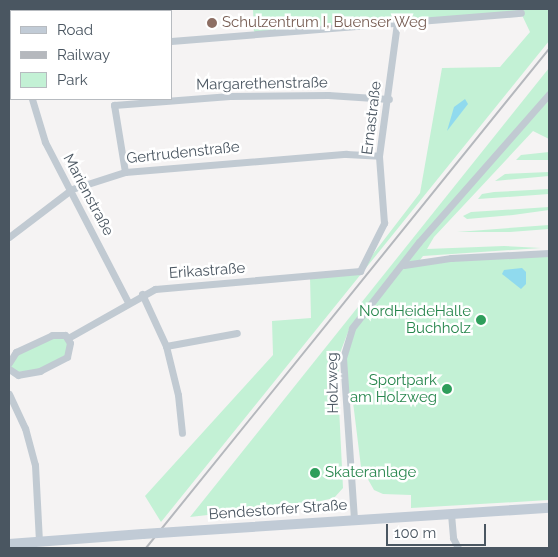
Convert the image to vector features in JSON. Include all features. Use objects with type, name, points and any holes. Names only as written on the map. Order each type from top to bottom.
[{"type":"street","points":[[172,40],[521,13]]},
{"type":"street","name":"Ernastraße","points":[[360,271],[384,223],[379,156],[389,99],[397,23]]},
{"type":"street","name":"Holzweg","points":[[354,519],[343,358],[352,328],[404,265],[419,242],[549,94]]},
{"type":"street","name":"Margarethenstraße","points":[[126,172],[114,105],[230,96],[328,95],[389,99]]},
{"type":"street","name":"Marienstraße","points":[[32,100],[45,142],[72,189],[128,302]]},
{"type":"street","name":"Gertrudenstraße","points":[[9,237],[72,189],[126,172],[346,154],[379,156]]},
{"type":"street","points":[[404,265],[451,258],[549,253]]},
{"type":"street","name":"Erikastraße","points":[[68,338],[142,294],[169,287],[360,271]]},
{"type":"street","points":[[142,294],[166,346],[178,395],[182,433]]},
{"type":"street","points":[[166,346],[237,333]]},
{"type":"street","points":[[9,363],[16,352],[35,341],[59,334],[68,338],[71,348],[62,361],[30,374],[18,374],[9,369]]},
{"type":"street","points":[[9,394],[25,428],[35,466],[39,542]]},
{"type":"street","name":"Bendestorfer Straße","points":[[9,544],[354,519],[549,508]]},
{"type":"street","points":[[451,514],[454,541],[458,548]]},
{"type":"green space","points":[[253,9],[549,9],[549,41],[161,522],[145,496],[273,355],[272,321],[311,318],[310,277],[360,271],[420,193],[442,68],[500,67],[530,32],[521,13],[254,34]]},
{"type":"green space","points":[[549,68],[549,139],[533,131],[434,237],[427,249],[504,246],[541,248],[423,256],[420,260],[549,253],[549,500],[411,508],[411,495],[383,494],[374,490],[361,467],[353,402],[346,402],[344,376],[350,327],[340,353],[338,387],[343,488],[334,498],[312,503],[190,517]]},
{"type":"green space","points":[[549,152],[549,160],[516,160],[521,155]]},
{"type":"green space","points":[[549,172],[549,176],[495,181],[505,174]]},
{"type":"green space","points":[[549,189],[549,194],[478,199],[482,194],[494,192]]},
{"type":"green space","points":[[549,207],[549,210],[513,215],[467,219],[463,216],[471,212]]},
{"type":"green space","points":[[549,225],[549,229],[510,232],[457,232]]},
{"type":"green space","points":[[65,335],[70,352],[40,371],[12,372],[9,361],[35,341]]},
{"type":"water","points":[[465,99],[468,104],[447,131],[454,107]]},
{"type":"water","points":[[522,268],[526,272],[526,284],[521,289],[502,274],[504,270]]},
{"type":"railway","points":[[146,548],[549,49]]},
{"type":"place","name":"Schulzentrum I, Buenser Weg","points":[[212,23]]},
{"type":"place","name":"NordHeideHalle Buchholz","points":[[481,320]]},
{"type":"place","name":"Sportpark am Holzweg","points":[[447,389]]},
{"type":"place","name":"Skateranlage","points":[[315,473]]}]
